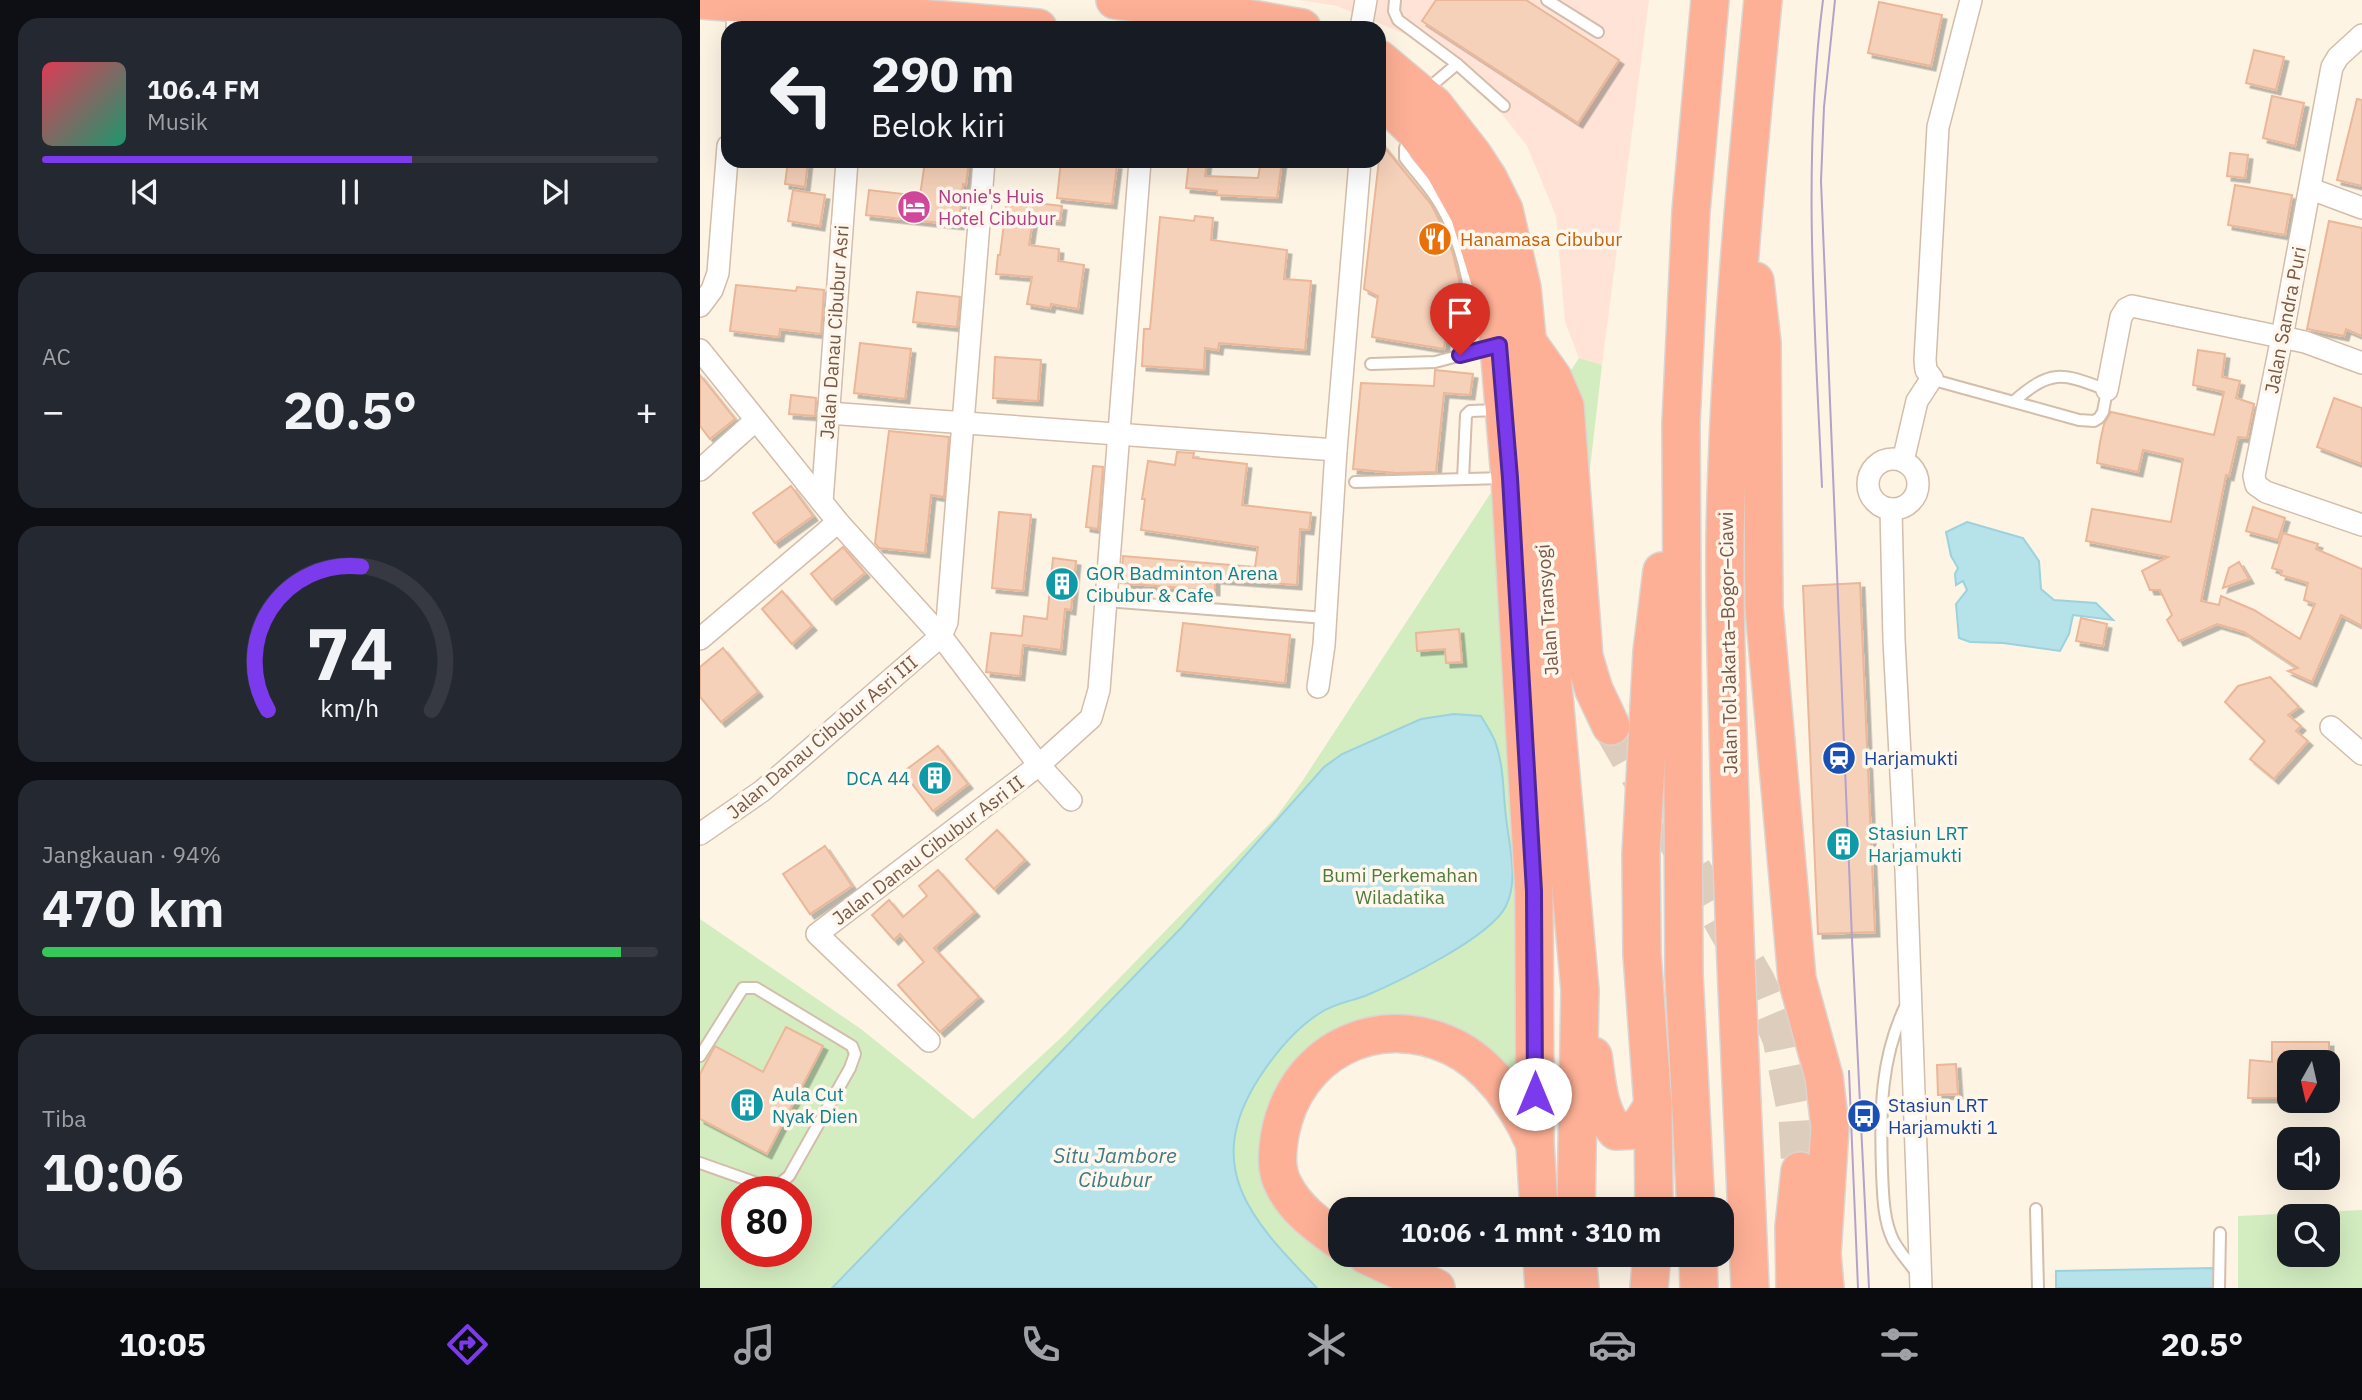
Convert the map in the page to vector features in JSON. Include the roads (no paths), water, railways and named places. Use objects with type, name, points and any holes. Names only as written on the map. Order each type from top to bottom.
[{"type":"highway","points":[[702,0],[738,15],[857,21],[904,9],[968,21]]},
{"type":"highway","points":[[1116,0],[1263,21]]},
{"type":"highway","points":[[1695,1197],[1684,975],[1681,423],[1691,211],[1710,0]]},
{"type":"highway","name":"Jalan Tol Jakarta–Bogor–Ciawi","points":[[1750,1288],[1725,603],[1727,484],[1744,196],[1763,0]]},
{"type":"highway","name":"Jalan Transyogi","points":[[1386,65],[1422,93],[1452,127],[1488,178],[1504,210],[1522,288],[1504,410],[1510,478],[1530,585],[1535,1144],[1538,1197]]},
{"type":"highway","name":"Jalan Transyogi","points":[[1386,103],[1414,130],[1443,167],[1469,214],[1495,298],[1513,344],[1530,585],[1580,990],[1576,1197]]},
{"type":"highway","points":[[1744,196],[1762,343],[1764,607],[1797,979],[1824,1077],[1830,1127],[1822,1254],[1825,1288]]},
{"type":"highway","points":[[1513,344],[1553,378],[1564,406],[1584,657],[1594,690],[1611,726]]},
{"type":"highway","points":[[1654,1197],[1653,1107],[1642,954],[1642,854],[1652,652],[1681,423]]},
{"type":"highway","points":[[1580,990],[1603,1110],[1609,1124],[1616,1131],[1637,1130],[1653,1107]]},
{"type":"highway","points":[[1328,1231],[1301,1210],[1282,1184],[1277,1166],[1282,1119],[1290,1100],[1320,1060],[1339,1046],[1361,1037],[1391,1035],[1430,1039],[1451,1046],[1470,1058],[1506,1094],[1524,1119],[1535,1144]]},
{"type":"highway","points":[[1795,1288],[1794,1227],[1800,1171]]},
{"type":"highway","points":[[1391,1267],[1436,1288]]},
{"type":"highway","points":[[1543,1267],[1544,1288]]},
{"type":"highway","points":[[1578,1267],[1580,1288]]},
{"type":"highway","points":[[1649,1288],[1651,1267]]},
{"type":"highway","points":[[1698,1267],[1699,1288]]},
{"type":"street","points":[[1362,21],[1366,0]]},
{"type":"street","points":[[1903,461],[1917,401],[1932,378],[1926,370],[1924,360],[1938,128],[1971,0]]},
{"type":"street","name":"Jalan Sandra Puri","points":[[2357,45],[2338,57],[2332,67],[2311,189],[2255,467],[2256,485],[2266,492],[2362,525]]},
{"type":"street","points":[[700,306],[712,289],[718,273],[726,168]]},
{"type":"street","name":"Jalan Danau Cibubur Asri","points":[[822,502],[846,168]]},
{"type":"street","points":[[941,636],[947,622],[983,168]]},
{"type":"street","name":"Jalan Danau Cibubur Asri II","points":[[929,1041],[817,934],[1039,765],[1091,718],[1099,690],[1139,168]]},
{"type":"street","points":[[1318,688],[1359,168]]},
{"type":"street","points":[[2311,189],[2362,208]]},
{"type":"street","points":[[2107,390],[2121,317],[2126,309],[2132,306],[2305,342],[2362,363]]},
{"type":"street","points":[[700,350],[838,523],[941,636],[1039,765],[1071,800]]},
{"type":"street","points":[[828,413],[1336,450]]},
{"type":"street","points":[[700,470],[756,420]]},
{"type":"street","points":[[1887,460],[1903,461],[1914,471],[1918,486],[1912,500],[1899,508],[1884,507],[1872,497],[1869,490],[1870,474],[1880,463],[1887,460]]},
{"type":"street","points":[[1891,509],[1920,1282]]},
{"type":"street","points":[[700,639],[838,523]]},
{"type":"street","name":"Jalan Danau Cibubur Asri III","points":[[700,834],[762,790],[941,636]]},
{"type":"street","points":[[2331,727],[2362,754]]},
{"type":"lane","points":[[1395,0],[1394,11],[1398,20],[1457,64],[1504,106]]},
{"type":"lane","points":[[1547,0],[1598,32]]},
{"type":"lane","points":[[1422,93],[1457,64]]},
{"type":"lane","points":[[1414,130],[1405,148],[1405,158],[1442,207],[1468,283],[1469,319],[1460,355]]},
{"type":"lane","points":[[1371,364],[1435,362],[1513,344]]},
{"type":"lane","points":[[1932,378],[2013,402],[2094,421],[2103,412],[2107,390],[2070,377],[2050,376],[2028,388],[2013,402]]},
{"type":"lane","points":[[1463,479],[1466,415],[1469,411],[1504,410]]},
{"type":"lane","points":[[1355,482],[1510,478]]},
{"type":"lane","points":[[1106,601],[1325,618]]},
{"type":"lane","points":[[700,1056],[743,988],[756,988],[852,1046],[855,1054],[844,1080],[789,1176],[782,1183],[762,1185],[700,1163]]},
{"type":"lane","points":[[1911,995],[1892,1037],[1880,1114],[1888,1224],[1893,1240],[1920,1282]]},
{"type":"lane","points":[[2036,1209],[2038,1288]]},
{"type":"lane","points":[[2219,1288],[2220,1233]]},
{"type":"water","points":[[1967,522],[2023,538],[2039,561],[2041,589],[2054,600],[2096,603],[2113,620],[2073,615],[2069,634],[2060,651],[2003,643],[1970,642],[1959,638],[1956,604],[1967,590],[1963,581],[1956,585],[1955,574],[1958,568],[1951,556],[1946,532]]},
{"type":"water","name":"Situ Jambore Cibubur","points":[[1454,714],[1481,716],[1499,753],[1513,874],[1506,906],[1482,932],[1442,958],[1365,996],[1325,1010],[1302,1026],[1259,1078],[1242,1111],[1234,1140],[1235,1167],[1242,1193],[1255,1217],[1317,1288],[832,1288],[1182,927],[1324,767],[1342,754],[1421,719]]},
{"type":"water","points":[[2214,1268],[2214,1288],[2056,1288],[2056,1271]]},
{"type":"tunnel","points":[[1611,726],[1757,982],[1781,1039],[1797,1119],[1800,1171]]},
{"type":"tram line","points":[[1822,487],[1812,183],[1813,122],[1823,0]]},
{"type":"tram line","points":[[1835,0],[1824,107],[1821,181],[1869,1288]]},
{"type":"tram line","points":[[1849,1071],[1858,1288]]},
{"type":"place","name":"Nonie's Huis Hotel Cibubur","points":[[914,207]]},
{"type":"place","name":"Hanamasa Cibubur","points":[[1435,239]]},
{"type":"place","name":"GOR Badminton Arena Cibubur & Cafe","points":[[1062,584]]},
{"type":"place","name":"Harjamukti","points":[[1839,758]]},
{"type":"place","name":"DCA 44","points":[[935,778]]},
{"type":"place","name":"Stasiun LRT Harjamukti","points":[[1843,844]]},
{"type":"place","name":"Aula Cut Nyak Dien","points":[[747,1105]]},
{"type":"place","name":"Stasiun LRT Harjamukti 1","points":[[1864,1116]]},
{"type":"park label","name":"Bumi Perkemahan Wiladatika","points":[[1400,886]]}]
